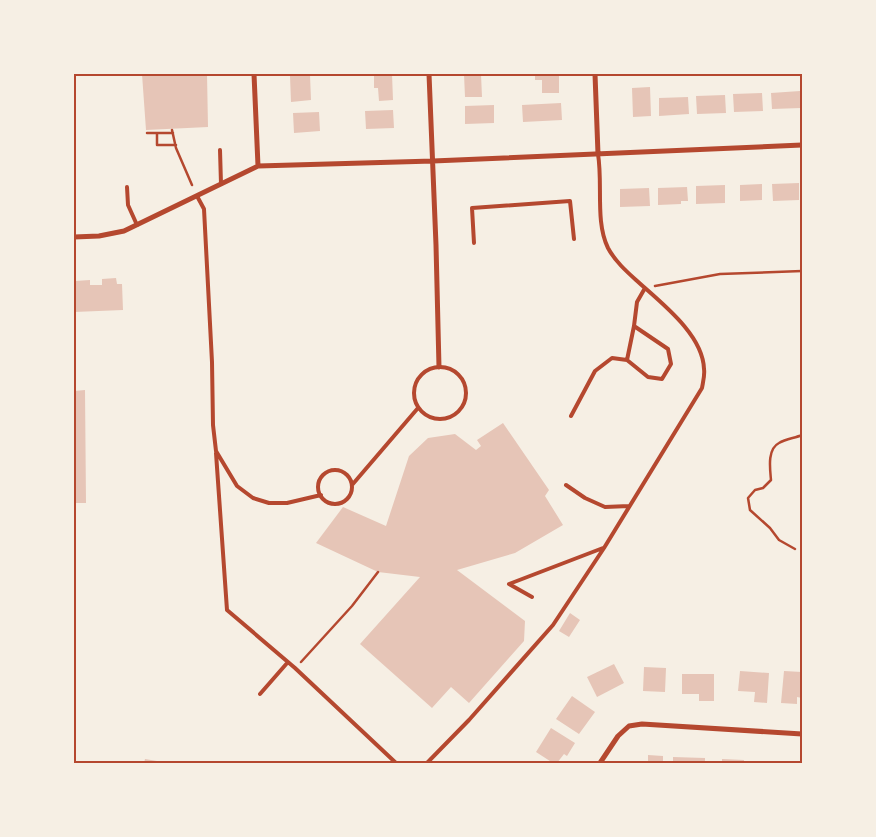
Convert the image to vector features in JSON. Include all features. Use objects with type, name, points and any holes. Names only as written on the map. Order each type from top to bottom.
[{"type":"street","points":[[254,74],[258,166]]},
{"type":"street","points":[[429,74],[440,367]]},
{"type":"street","points":[[594,74],[598,154]]},
{"type":"street","points":[[74,237],[124,232],[258,166],[433,162],[802,145]]},
{"type":"street","points":[[600,763],[618,736],[629,726],[642,724],[802,734]]},
{"type":"lane","points":[[220,150],[221,184]]},
{"type":"lane","points":[[427,763],[470,720],[553,625],[604,548],[702,388],[704,368],[699,346],[680,320],[623,268],[609,249],[601,230],[600,166],[598,154]]},
{"type":"lane","points":[[127,187],[128,204],[137,225]]},
{"type":"lane","points":[[197,196],[204,209],[212,362],[213,425],[227,610],[295,668],[396,763]]},
{"type":"lane","points":[[474,243],[472,208],[570,201],[574,239]]},
{"type":"lane","points":[[627,360],[637,302],[645,288]]},
{"type":"lane","points":[[571,416],[595,371],[612,358],[627,360],[648,377],[662,379],[671,364],[668,349],[634,326]]},
{"type":"lane","points":[[440,367],[448,368],[457,373],[463,380],[466,388],[464,404],[459,411],[452,417],[442,420],[433,419],[424,414],[418,408],[414,397],[418,380],[424,373],[440,367]]},
{"type":"lane","points":[[352,485],[418,408]]},
{"type":"lane","points":[[216,451],[237,486],[253,498],[269,503],[287,503],[321,495]]},
{"type":"lane","points":[[333,470],[346,473],[352,485],[352,491],[349,496],[345,501],[338,504],[327,501],[319,490],[322,477],[333,470]]},
{"type":"lane","points":[[566,485],[585,498],[605,507],[629,506]]},
{"type":"lane","points":[[532,597],[509,584],[604,548]]},
{"type":"lane","points":[[260,694],[288,662]]},
{"type":"path","points":[[147,133],[173,132],[176,145],[192,185]]},
{"type":"path","points":[[157,133],[157,145],[176,145]]},
{"type":"path","points":[[645,288],[720,274],[802,271]]},
{"type":"path","points":[[795,550],[779,540],[770,528],[750,510],[748,498],[755,490],[763,488],[771,480],[770,464],[772,452],[777,443],[802,435]]},
{"type":"path","points":[[295,668],[352,606],[378,572]]},
{"type":"building","points":[[142,74],[207,74],[208,127],[146,130]]},
{"type":"building","points":[[374,74],[392,74],[393,100],[379,101],[378,88],[374,88]]},
{"type":"building","points":[[464,74],[481,74],[482,97],[465,97]]},
{"type":"building","points":[[535,74],[559,74],[559,93],[542,93],[542,80],[535,80]]},
{"type":"building","points":[[310,75],[311,100],[291,102],[290,76]]},
{"type":"building","points":[[650,87],[651,116],[633,117],[632,88]]},
{"type":"building","points":[[800,91],[801,108],[772,109],[771,93]]},
{"type":"building","points":[[762,93],[763,111],[734,112],[733,94]]},
{"type":"building","points":[[725,95],[726,113],[697,114],[696,96]]},
{"type":"building","points":[[688,97],[689,114],[659,116],[659,98]]},
{"type":"building","points":[[561,103],[562,120],[523,122],[522,105]]},
{"type":"building","points":[[494,105],[494,123],[465,124],[465,106]]},
{"type":"building","points":[[393,110],[394,128],[366,129],[365,111]]},
{"type":"building","points":[[319,112],[320,131],[294,133],[293,113]]},
{"type":"building","points":[[799,183],[799,200],[773,201],[772,184]]},
{"type":"building","points":[[762,184],[762,200],[740,201],[740,185]]},
{"type":"building","points":[[725,185],[725,203],[696,204],[696,186]]},
{"type":"building","points":[[687,187],[688,201],[681,201],[681,204],[658,205],[658,188]]},
{"type":"building","points":[[649,188],[650,206],[620,207],[620,189]]},
{"type":"building","points":[[116,278],[117,284],[122,284],[123,310],[74,312],[75,281],[90,280],[90,285],[102,285],[102,279]]},
{"type":"building","points":[[85,390],[86,503],[74,503],[74,391]]},
{"type":"building","points":[[503,423],[549,490],[545,496],[563,525],[515,553],[457,570],[525,621],[524,641],[469,703],[451,687],[432,708],[360,644],[420,577],[378,572],[316,543],[343,507],[386,526],[409,456],[428,438],[455,434],[476,450],[481,446],[477,440]]},
{"type":"building","points":[[570,613],[580,620],[569,637],[559,631]]},
{"type":"building","points":[[614,664],[624,683],[597,697],[587,677]]},
{"type":"building","points":[[644,667],[666,668],[665,692],[643,691]]},
{"type":"building","points":[[740,671],[769,673],[767,703],[754,702],[755,692],[738,691]]},
{"type":"building","points":[[784,671],[802,672],[802,698],[797,697],[797,704],[781,703]]},
{"type":"building","points":[[682,674],[714,674],[714,701],[699,701],[699,694],[682,694]]},
{"type":"building","points":[[572,696],[595,712],[579,734],[556,719]]},
{"type":"building","points":[[551,728],[575,743],[567,756],[564,754],[557,763],[553,763],[536,752]]},
{"type":"building","points":[[648,755],[663,756],[663,763],[648,763]]},
{"type":"building","points":[[673,757],[705,758],[705,763],[673,763]]},
{"type":"building","points":[[145,759],[163,762],[144,763]]},
{"type":"building","points":[[722,759],[744,760],[744,763],[722,763]]}]
